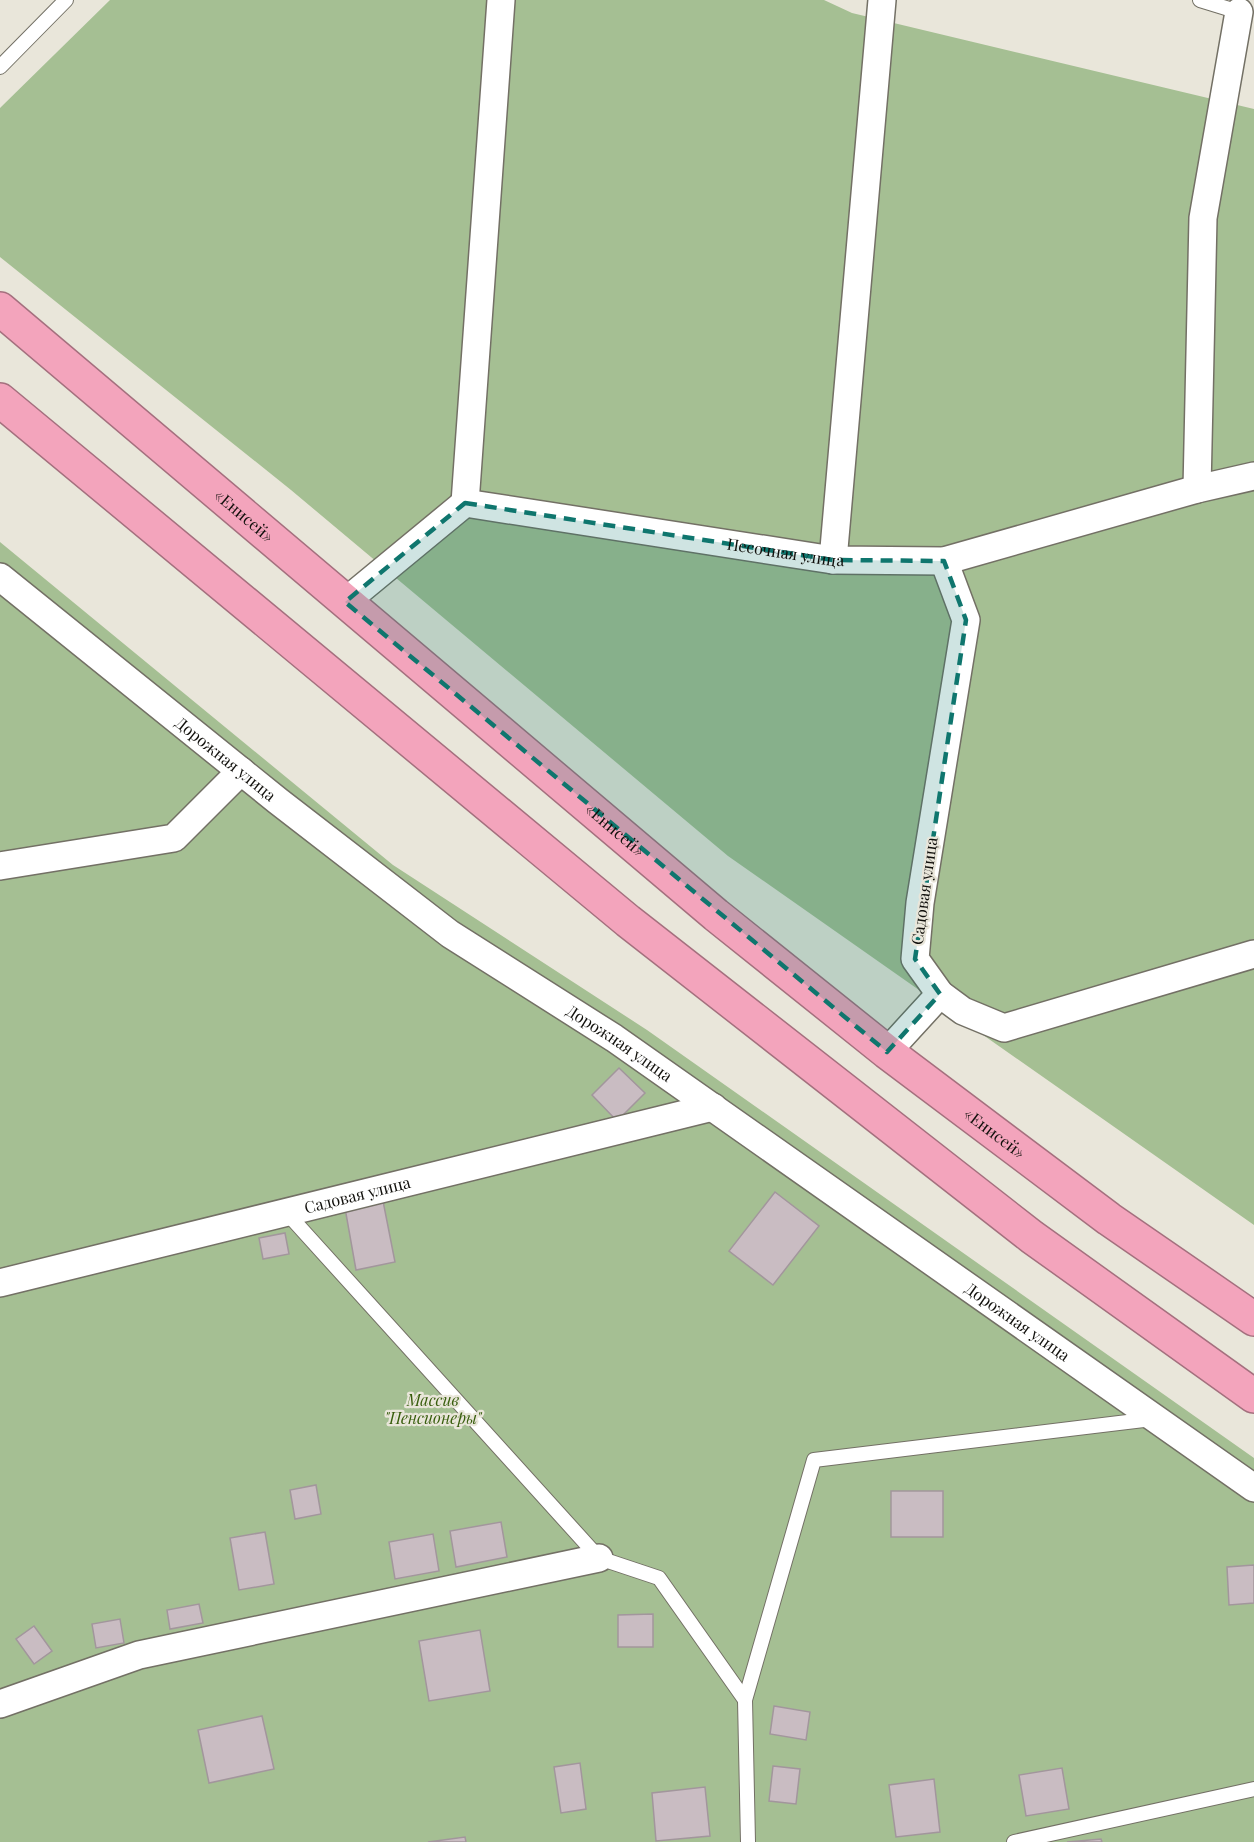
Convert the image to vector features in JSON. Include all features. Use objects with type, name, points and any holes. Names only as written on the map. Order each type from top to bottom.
[{"type":"highway","name":"«Енисей»","points":[[0,309],[716,915],[887,1052],[1109,1219],[1254,1319]]},
{"type":"highway","points":[[0,400],[628,921],[1032,1237],[1254,1396]]},
{"type":"street","points":[[345,602],[465,503],[501,0]]},
{"type":"street","points":[[833,560],[882,0]]},
{"type":"street","points":[[1197,489],[1203,218],[1239,12]]},
{"type":"street","name":"Песочная улица","points":[[465,503],[833,560],[944,561],[1197,489],[1254,476]]},
{"type":"street","name":"Садовая улица","points":[[944,561],[966,620],[920,903],[915,959],[940,994],[963,1011],[1004,1029],[1254,954]]},
{"type":"street","name":"Дорожная улица","points":[[0,577],[241,771],[450,934],[614,1038],[1254,1488]]},
{"type":"street","points":[[0,866],[174,838],[241,771]]},
{"type":"street","points":[[887,1052],[940,994]]},
{"type":"street","name":"Садовая улица","points":[[0,1283],[713,1107]]},
{"type":"street","points":[[0,1704],[139,1655],[599,1558]]},
{"type":"lane","points":[[0,67],[66,0]]},
{"type":"lane","points":[[1200,0],[1239,12]]},
{"type":"lane","points":[[286,1212],[599,1558],[659,1578],[745,1700]]},
{"type":"lane","points":[[748,1842],[745,1700],[814,1460],[1155,1418]]},
{"type":"lane","points":[[1014,1842],[1254,1789]]},
{"type":"highlighted area","points":[[465,503],[833,560],[944,561],[966,620],[915,959],[940,994],[887,1052],[345,602]]},
{"type":"green space","points":[[110,0],[824,0],[852,13],[1254,109],[1254,1225],[728,856],[291,490],[0,257],[0,108]]},
{"type":"green space","name":"Массив \"Пенсионеры\"","points":[[0,542],[393,865],[647,1030],[1254,1458],[1254,1842],[0,1842]]},
{"type":"building","points":[[619,1068],[645,1093],[617,1121],[592,1095]]},
{"type":"building","points":[[775,1192],[819,1226],[773,1285],[729,1251]]},
{"type":"building","points":[[383,1201],[395,1262],[356,1270],[345,1208]]},
{"type":"building","points":[[285,1233],[289,1254],[263,1259],[259,1238]]},
{"type":"building","points":[[316,1485],[321,1514],[295,1519],[290,1490]]},
{"type":"building","points":[[891,1491],[943,1491],[943,1537],[891,1537]]},
{"type":"building","points":[[501,1522],[507,1557],[456,1567],[450,1531]]},
{"type":"building","points":[[265,1532],[274,1584],[239,1590],[230,1538]]},
{"type":"building","points":[[433,1534],[439,1571],[395,1579],[389,1542]]},
{"type":"building","points":[[1254,1565],[1254,1603],[1229,1605],[1227,1567]]},
{"type":"building","points":[[199,1604],[203,1623],[170,1629],[167,1610]]},
{"type":"building","points":[[653,1614],[653,1647],[618,1647],[618,1615]]},
{"type":"building","points":[[120,1619],[124,1643],[96,1648],[92,1624]]},
{"type":"building","points":[[34,1626],[52,1651],[34,1664],[16,1639]]},
{"type":"building","points":[[480,1630],[490,1691],[429,1701],[419,1641]]},
{"type":"building","points":[[774,1706],[810,1712],[806,1740],[770,1734]]},
{"type":"building","points":[[262,1716],[274,1769],[209,1783],[198,1730]]},
{"type":"building","points":[[580,1763],[586,1809],[561,1813],[554,1767]]},
{"type":"building","points":[[773,1766],[800,1769],[796,1804],[769,1801]]},
{"type":"building","points":[[1062,1768],[1069,1809],[1026,1816],[1019,1775]]},
{"type":"building","points":[[934,1779],[940,1832],[896,1837],[889,1785]]},
{"type":"building","points":[[705,1787],[710,1836],[656,1841],[652,1793]]},
{"type":"building","points":[[465,1837],[466,1842],[428,1842]]},
{"type":"building","points":[[1101,1839],[1102,1842],[1067,1842]]}]
